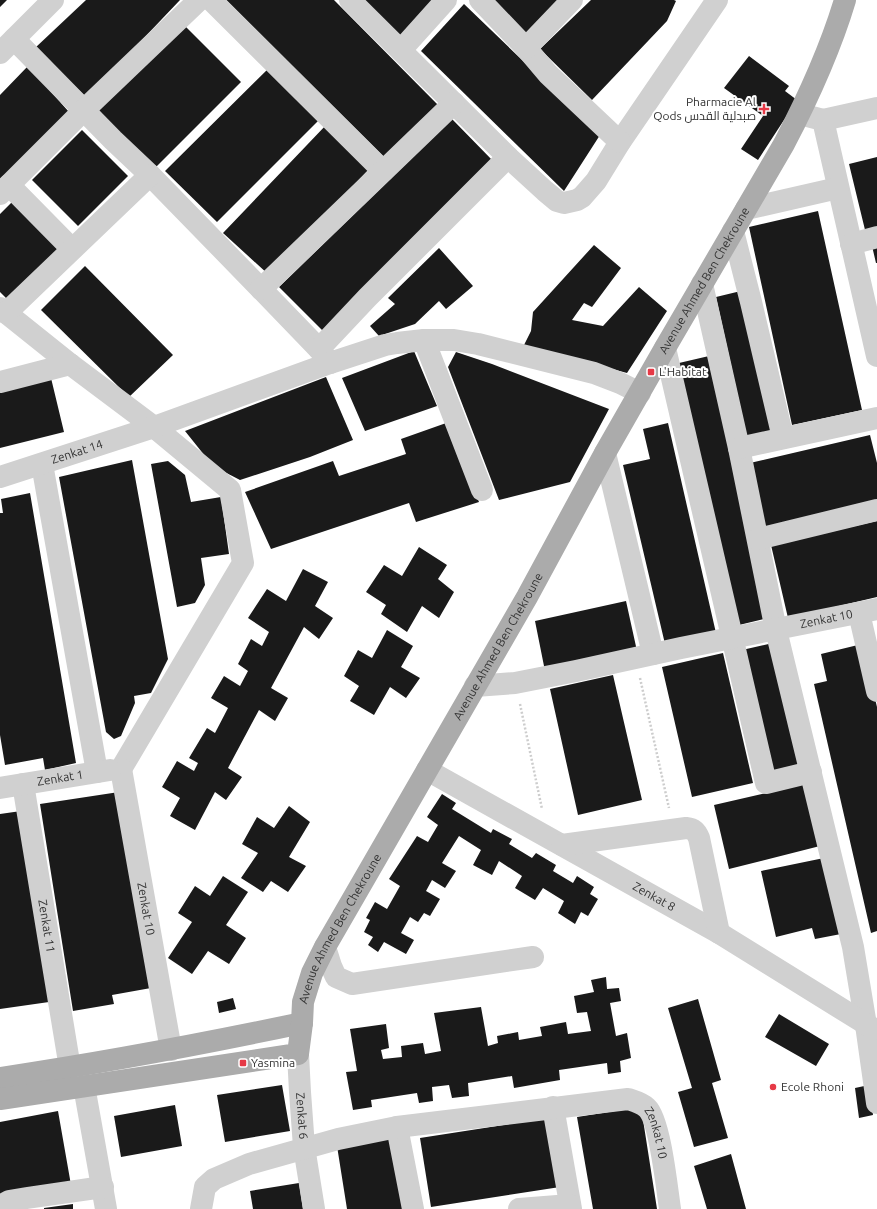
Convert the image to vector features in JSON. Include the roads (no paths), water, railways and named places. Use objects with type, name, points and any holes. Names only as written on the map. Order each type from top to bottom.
[{"type":"main road","name":"Avenue Ahmed Ben Chekroune","points":[[302,1023],[303,1002],[312,973],[325,947],[527,597],[605,453],[665,348],[784,144],[800,114],[828,48],[845,0]]},
{"type":"main road","points":[[0,1078],[70,1068],[171,1050],[302,1023]]},
{"type":"main road","name":"Zenkat 6","points":[[298,1054],[302,1023]]},
{"type":"main road","points":[[0,1099],[298,1054]]},
{"type":"street","points":[[52,0],[7,46],[84,110],[262,289],[324,356],[367,298],[508,157]]},
{"type":"street","points":[[72,249],[5,189],[84,110],[199,0]]},
{"type":"street","points":[[211,0],[383,171]]},
{"type":"street","points":[[350,0],[508,157],[557,201],[564,203],[577,200],[590,189],[715,1]]},
{"type":"street","points":[[401,50],[446,0]]},
{"type":"street","points":[[480,0],[526,48],[548,74],[620,142]]},
{"type":"street","points":[[526,48],[572,0]]},
{"type":"street","points":[[262,289],[454,103]]},
{"type":"street","points":[[800,114],[823,120],[877,108]]},
{"type":"street","points":[[823,120],[877,356]]},
{"type":"street","points":[[121,769],[243,563],[230,490],[154,427],[70,364],[3,310],[72,249],[150,175]]},
{"type":"street","points":[[746,208],[838,188]]},
{"type":"street","points":[[733,231],[752,302],[783,438]]},
{"type":"street","points":[[851,244],[877,237]]},
{"type":"street","points":[[702,284],[739,448],[776,630],[872,1028],[877,1102]]},
{"type":"street","points":[[424,340],[482,490]]},
{"type":"street","name":"Zenkat 14","points":[[0,477],[154,427],[324,356],[385,345],[424,340],[454,340],[478,344],[594,373],[640,393]]},
{"type":"street","points":[[665,348],[731,638],[766,782],[811,772]]},
{"type":"street","points":[[0,382],[70,364]]},
{"type":"street","points":[[739,448],[877,418]]},
{"type":"street","points":[[605,453],[644,656]]},
{"type":"street","points":[[42,464],[97,772]]},
{"type":"street","points":[[758,539],[877,510]]},
{"type":"street","points":[[868,611],[877,691]]},
{"type":"street","name":"Zenkat 10","points":[[475,686],[515,682],[868,611]]},
{"type":"street","name":"Zenkat 10","points":[[121,769],[171,1050]]},
{"type":"street","name":"Zenkat 1","points":[[6,785],[121,769]]},
{"type":"street","name":"Zenkat 8","points":[[427,770],[719,933],[872,1028]]},
{"type":"street","name":"Zenkat 11","points":[[6,785],[70,1068]]},
{"type":"street","points":[[554,841],[686,828],[696,831],[699,838],[719,933]]},
{"type":"street","points":[[325,947],[336,976],[352,984],[533,956]]},
{"type":"street","name":"Zenkat 6","points":[[298,1054],[304,1147],[314,1209]]},
{"type":"street","points":[[84,1086],[106,1209]]},
{"type":"street","name":"Zenkat 10","points":[[201,1209],[204,1187],[214,1179],[249,1164],[304,1147],[397,1127],[600,1101],[628,1099],[638,1102],[647,1108],[653,1117],[657,1130],[670,1209]]},
{"type":"street","points":[[519,1209],[570,1207],[554,1107]]},
{"type":"street","points":[[397,1127],[413,1209]]},
{"type":"street","points":[[0,1206],[9,1201],[103,1187]]},
{"type":"place","name":"Pharmacie Al Qods صبدلية القدس","points":[[764,109]]},
{"type":"place","name":"L'Habitat","points":[[651,372]]},
{"type":"place","name":"Yasmina","points":[[243,1063]]},
{"type":"place","name":"Ecole Rhoni","points":[[773,1087]]}]
